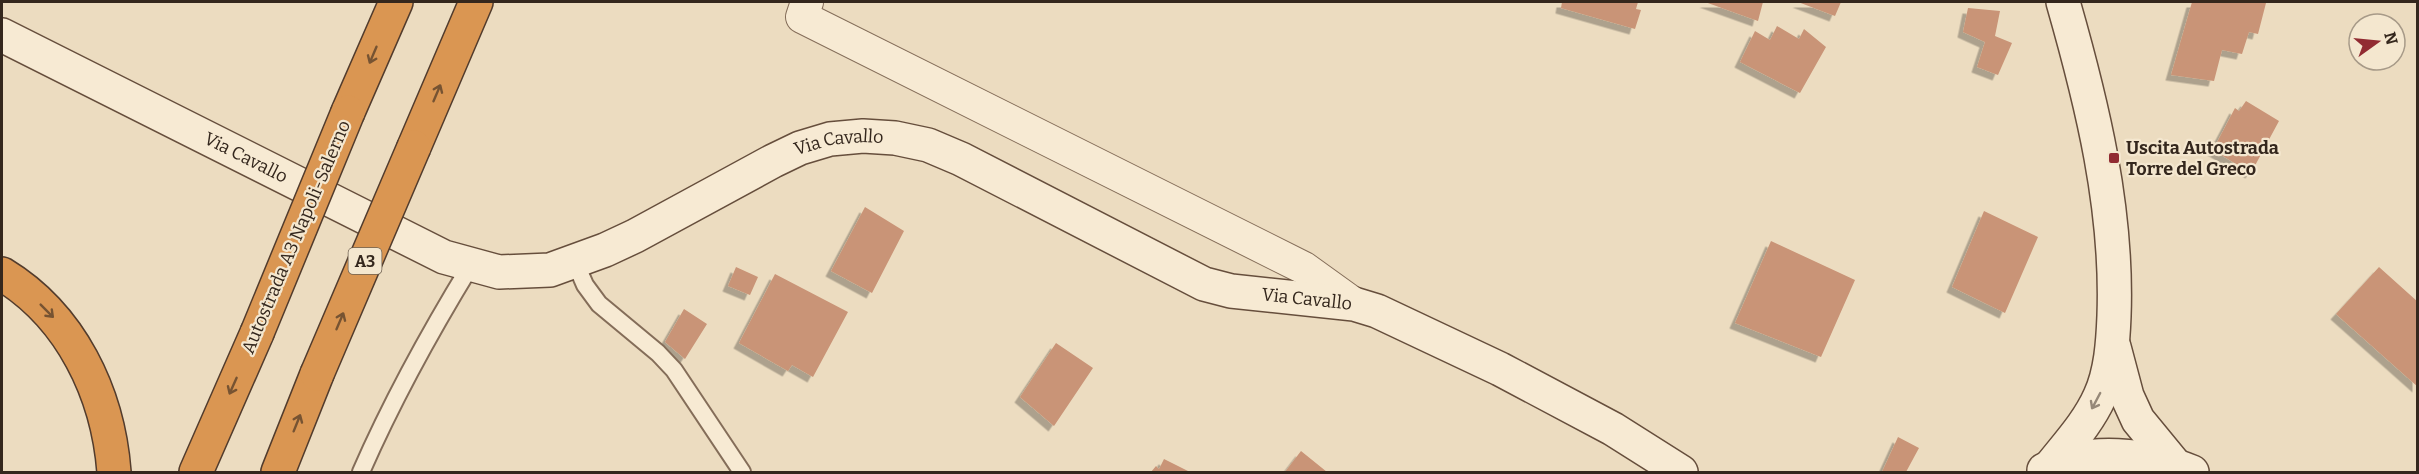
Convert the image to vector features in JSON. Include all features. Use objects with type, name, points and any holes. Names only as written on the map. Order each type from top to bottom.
[{"type":"highway","name":"Autostrada A3 Napoli-Salerno","points":[[196,472],[396,2]]},
{"type":"highway","name":"A3","points":[[278,472],[316,374],[476,2]]},
{"type":"highway","points":[[2,274],[20,285],[51,314],[78,350],[94,385],[106,425],[114,472]]},
{"type":"main road","points":[[2045,470],[2083,425],[2101,395],[2113,346],[2116,274],[2106,182],[2080,61],[2063,2]]},
{"type":"main road","name":"Via Cavallo","points":[[2,35],[444,257],[499,272],[520,273],[550,270],[576,262],[635,236],[800,148],[830,139],[884,137],[927,145],[961,159],[1204,284],[1231,291],[1354,304],[1398,320],[1500,369],[1613,429],[1681,472]]},
{"type":"main road","points":[[2113,346],[2127,396],[2138,420],[2183,469]]},
{"type":"main road","points":[[2045,470],[2087,457],[2130,456],[2183,469]]},
{"type":"street","points":[[807,2],[802,17],[1304,268],[1354,304]]},
{"type":"lane","points":[[576,262],[585,285],[599,304],[658,353],[674,370],[742,472]]},
{"type":"lane","points":[[362,472],[380,430],[426,342],[471,265]]},
{"type":"building","points":[[1562,2],[1638,2],[1636,9],[1641,10],[1635,29],[1561,8]]},
{"type":"building","points":[[1705,2],[1763,2],[1758,21]]},
{"type":"building","points":[[1798,2],[1841,2],[1835,16]]},
{"type":"building","points":[[2192,2],[2266,3],[2258,34],[2249,32],[2242,54],[2222,50],[2214,81],[2171,75]]},
{"type":"building","points":[[1968,8],[2000,11],[1995,36],[2012,43],[1998,75],[1977,67],[1985,42],[1963,32]]},
{"type":"building","points":[[1777,26],[1799,39],[1804,29],[1826,47],[1800,93],[1740,62],[1755,31],[1770,40]]},
{"type":"building","points":[[2246,101],[2279,121],[2251,173],[2213,150],[2235,108],[2239,111]]},
{"type":"building","points":[[865,207],[904,231],[872,293],[831,271]]},
{"type":"building","points":[[1984,211],[2038,237],[2005,313],[1952,287]]},
{"type":"building","points":[[1771,241],[1855,280],[1821,357],[1735,323]]},
{"type":"building","points":[[736,267],[758,277],[750,295],[728,286]]},
{"type":"building","points":[[2379,267],[2418,302],[2418,387],[2336,314]]},
{"type":"building","points":[[775,274],[848,312],[813,377],[792,365],[788,371],[739,343]]},
{"type":"building","points":[[684,309],[707,324],[685,359],[665,342]]},
{"type":"building","points":[[1056,343],[1093,368],[1054,426],[1020,397]]},
{"type":"building","points":[[1898,437],[1919,448],[1906,472],[1882,472]]},
{"type":"building","points":[[1301,451],[1327,472],[1285,472]]},
{"type":"building","points":[[1164,459],[1190,472],[1151,472],[1156,466],[1159,469]]},
{"type":"place","name":"Uscita Autostrada Torre del Greco","points":[[2114,158]]}]
